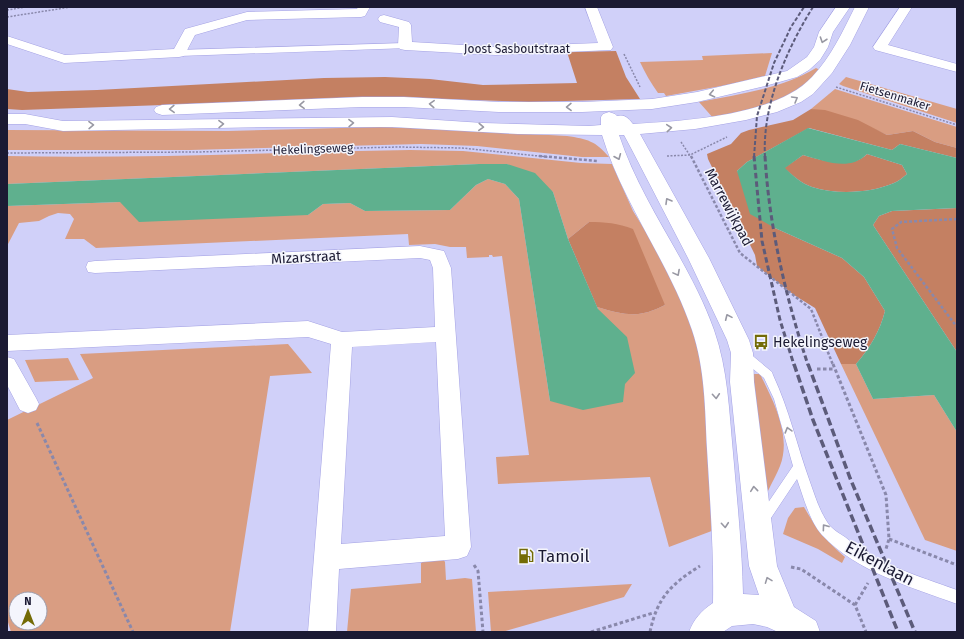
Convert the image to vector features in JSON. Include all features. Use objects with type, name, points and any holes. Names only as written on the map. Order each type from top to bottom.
[{"type":"street","name":"Joost Sasboutstraat","points":[[405,46],[496,51],[606,47],[591,7]]},
{"type":"street","name":"Hekelingseweg","points":[[7,119],[146,110],[362,102],[404,102],[506,107],[652,104],[730,91],[792,74],[813,60],[821,47],[826,32],[843,7]]},
{"type":"street","name":"Hekelingseweg","points":[[25,119],[63,126],[394,122],[531,129],[619,130],[670,128],[747,115],[782,105],[797,98],[820,78],[831,64],[862,7]]},
{"type":"street","points":[[906,7],[880,47],[957,68]]},
{"type":"street","points":[[7,40],[64,59],[179,53],[405,46],[405,25],[383,19],[362,10],[249,12],[190,32],[179,53]]},
{"type":"street","points":[[608,106],[619,130],[648,167],[700,260],[735,333],[742,353],[742,382],[762,566],[793,624]]},
{"type":"street","points":[[619,130],[618,159],[632,190],[681,280],[700,323],[714,372],[728,559],[728,612]]},
{"type":"street","name":"Mizarstraat","points":[[95,267],[420,252],[437,255],[442,268],[458,547]]},
{"type":"street","points":[[7,343],[308,329],[342,340],[445,334]]},
{"type":"street","points":[[322,632],[342,340]]},
{"type":"street","points":[[7,365],[28,404]]},
{"type":"street","points":[[328,557],[458,547]]},
{"type":"street","points":[[704,632],[715,619],[728,612],[748,608],[760,609],[793,624]]},
{"type":"lane","points":[[742,353],[768,376],[779,399],[799,467],[773,503],[758,528]]},
{"type":"lane","name":"Eikenlaan","points":[[799,467],[813,507],[826,530],[854,553],[879,566],[905,578],[957,597]]},
{"type":"path","points":[[7,10],[26,7]]},
{"type":"path","points":[[7,17],[71,7]]},
{"type":"path","points":[[622,50],[634,78],[645,96],[652,104]]},
{"type":"path","name":"Fietsenmaker","points":[[835,87],[957,125]]},
{"type":"path","name":"Marrewijkpad","points":[[670,128],[690,155],[740,253],[811,310],[886,495],[889,539]]},
{"type":"path","name":"Hekelingseweg","points":[[7,153],[198,152],[397,147],[462,148],[589,161],[618,159]]},
{"type":"path","points":[[957,220],[901,222],[892,229],[898,248],[957,327]]},
{"type":"path","points":[[817,369],[835,369]]},
{"type":"path","points":[[28,404],[133,632]]},
{"type":"path","name":"Eikenlaan","points":[[889,539],[957,565]]},
{"type":"path","points":[[458,547],[478,570],[483,632]]},
{"type":"path","points":[[855,605],[866,632]]},
{"type":"path","points":[[590,632],[653,613]]},
{"type":"shaded area","points":[[616,51],[626,77],[640,99],[529,102],[440,99],[220,103],[22,110],[7,109],[7,89],[28,92],[97,90],[324,78],[385,77],[430,79],[483,85],[577,83],[567,52]]},
{"type":"shaded area","points":[[772,53],[765,76],[727,85],[666,96],[664,93],[658,93],[640,62],[703,60],[702,56]]},
{"type":"shaded area","points":[[816,68],[820,70],[795,94],[777,104],[760,110],[714,119],[699,102],[774,86],[803,75]]},
{"type":"shaded area","points":[[846,77],[957,109],[957,123],[839,84]]},
{"type":"shaded area","points":[[835,89],[957,127],[957,148],[935,142],[913,131],[887,135],[874,129],[811,109]]},
{"type":"shaded area","points":[[811,109],[825,110],[858,120],[887,135],[913,131],[935,142],[957,148],[957,158],[900,144],[892,150],[809,128],[747,162],[737,171],[775,228],[842,258],[864,277],[885,311],[874,339],[856,364],[841,364],[815,308],[794,295],[757,266],[755,255],[708,159],[707,154],[731,144],[741,133],[793,120]]},
{"type":"shaded area","points":[[380,127],[567,136],[580,138],[595,144],[600,147],[609,157],[582,157],[477,146],[421,144],[190,150],[7,150],[7,130],[228,131]]},
{"type":"shaded area","points":[[808,128],[892,150],[900,144],[957,158],[957,208],[892,211],[879,216],[873,225],[957,352],[957,432],[934,395],[873,399],[856,364],[874,339],[885,311],[864,277],[842,258],[775,228],[750,214],[737,171],[747,162]],"holes":[[[867,154],[902,165],[907,174],[896,182],[875,189],[854,192],[822,190],[808,186],[785,168],[803,155],[836,164],[845,164],[852,163]]]},
{"type":"shaded area","points":[[410,150],[463,151],[581,163],[612,164],[633,211],[664,261],[684,304],[701,352],[717,529],[669,547],[650,477],[498,484],[496,457],[529,455],[502,256],[493,257],[492,255],[489,255],[489,257],[467,258],[466,247],[450,247],[435,244],[409,245],[408,234],[96,248],[84,239],[65,239],[74,219],[70,214],[58,213],[39,221],[19,223],[7,246],[7,206],[120,202],[308,215],[323,204],[350,203],[365,211],[450,210],[476,185],[488,179],[505,184],[519,199],[550,401],[598,309],[597,307],[624,314],[639,314],[665,305],[589,222],[568,239],[553,192],[507,164],[7,184],[7,156],[158,156]]},
{"type":"shaded area","points":[[867,154],[902,165],[907,174],[896,182],[875,189],[843,192],[822,190],[808,186],[784,168],[803,155],[827,161],[845,163],[861,159]]},
{"type":"shaded area","points":[[507,164],[535,173],[553,192],[568,239],[598,309],[627,337],[635,373],[625,384],[623,402],[583,410],[550,401],[519,199],[505,184],[488,179],[476,185],[450,210],[365,211],[350,203],[323,204],[308,215],[139,222],[120,202],[7,206],[7,184]]},
{"type":"shaded area","points":[[957,208],[957,352],[873,225],[879,216],[892,211]]},
{"type":"shaded area","points":[[589,222],[611,223],[633,229],[665,305],[639,314],[624,314],[597,307],[568,239]]},
{"type":"shaded area","points":[[288,344],[312,373],[270,376],[230,632],[11,632],[48,631],[48,591],[8,591],[8,622],[7,420],[93,378],[80,354]]},
{"type":"shaded area","points":[[68,358],[79,380],[35,382],[25,360]]},
{"type":"shaded area","points":[[841,364],[856,364],[873,399],[934,395],[957,432],[957,551],[925,540]]},
{"type":"shaded area","points":[[750,374],[760,374],[779,418],[784,442],[780,466],[768,491],[761,491]]},
{"type":"shaded area","points":[[804,507],[822,534],[845,557],[842,563],[818,549],[783,534],[788,518],[795,508]]},
{"type":"shaded area","points":[[443,559],[445,562],[446,580],[465,578],[472,579],[476,632],[347,632],[351,589],[421,583],[421,563],[425,560]]},
{"type":"shaded area","points":[[632,584],[624,597],[502,632],[491,632],[488,592]]},
{"type":"railway","points":[[754,156],[757,116],[774,63],[791,27],[804,7]]},
{"type":"railway","points":[[765,156],[767,118],[778,79],[794,41],[813,7]]},
{"type":"railway","points":[[754,156],[762,241],[780,320],[794,365]]},
{"type":"railway","points":[[765,156],[770,209],[780,262],[808,365]]},
{"type":"railway","points":[[794,364],[813,420],[898,632]]},
{"type":"railway","points":[[808,364],[850,478],[915,632]]},
{"type":"place","name":"Hekelingseweg","points":[[761,342]]},
{"type":"place","name":"Tamoil","points":[[526,556]]}]
